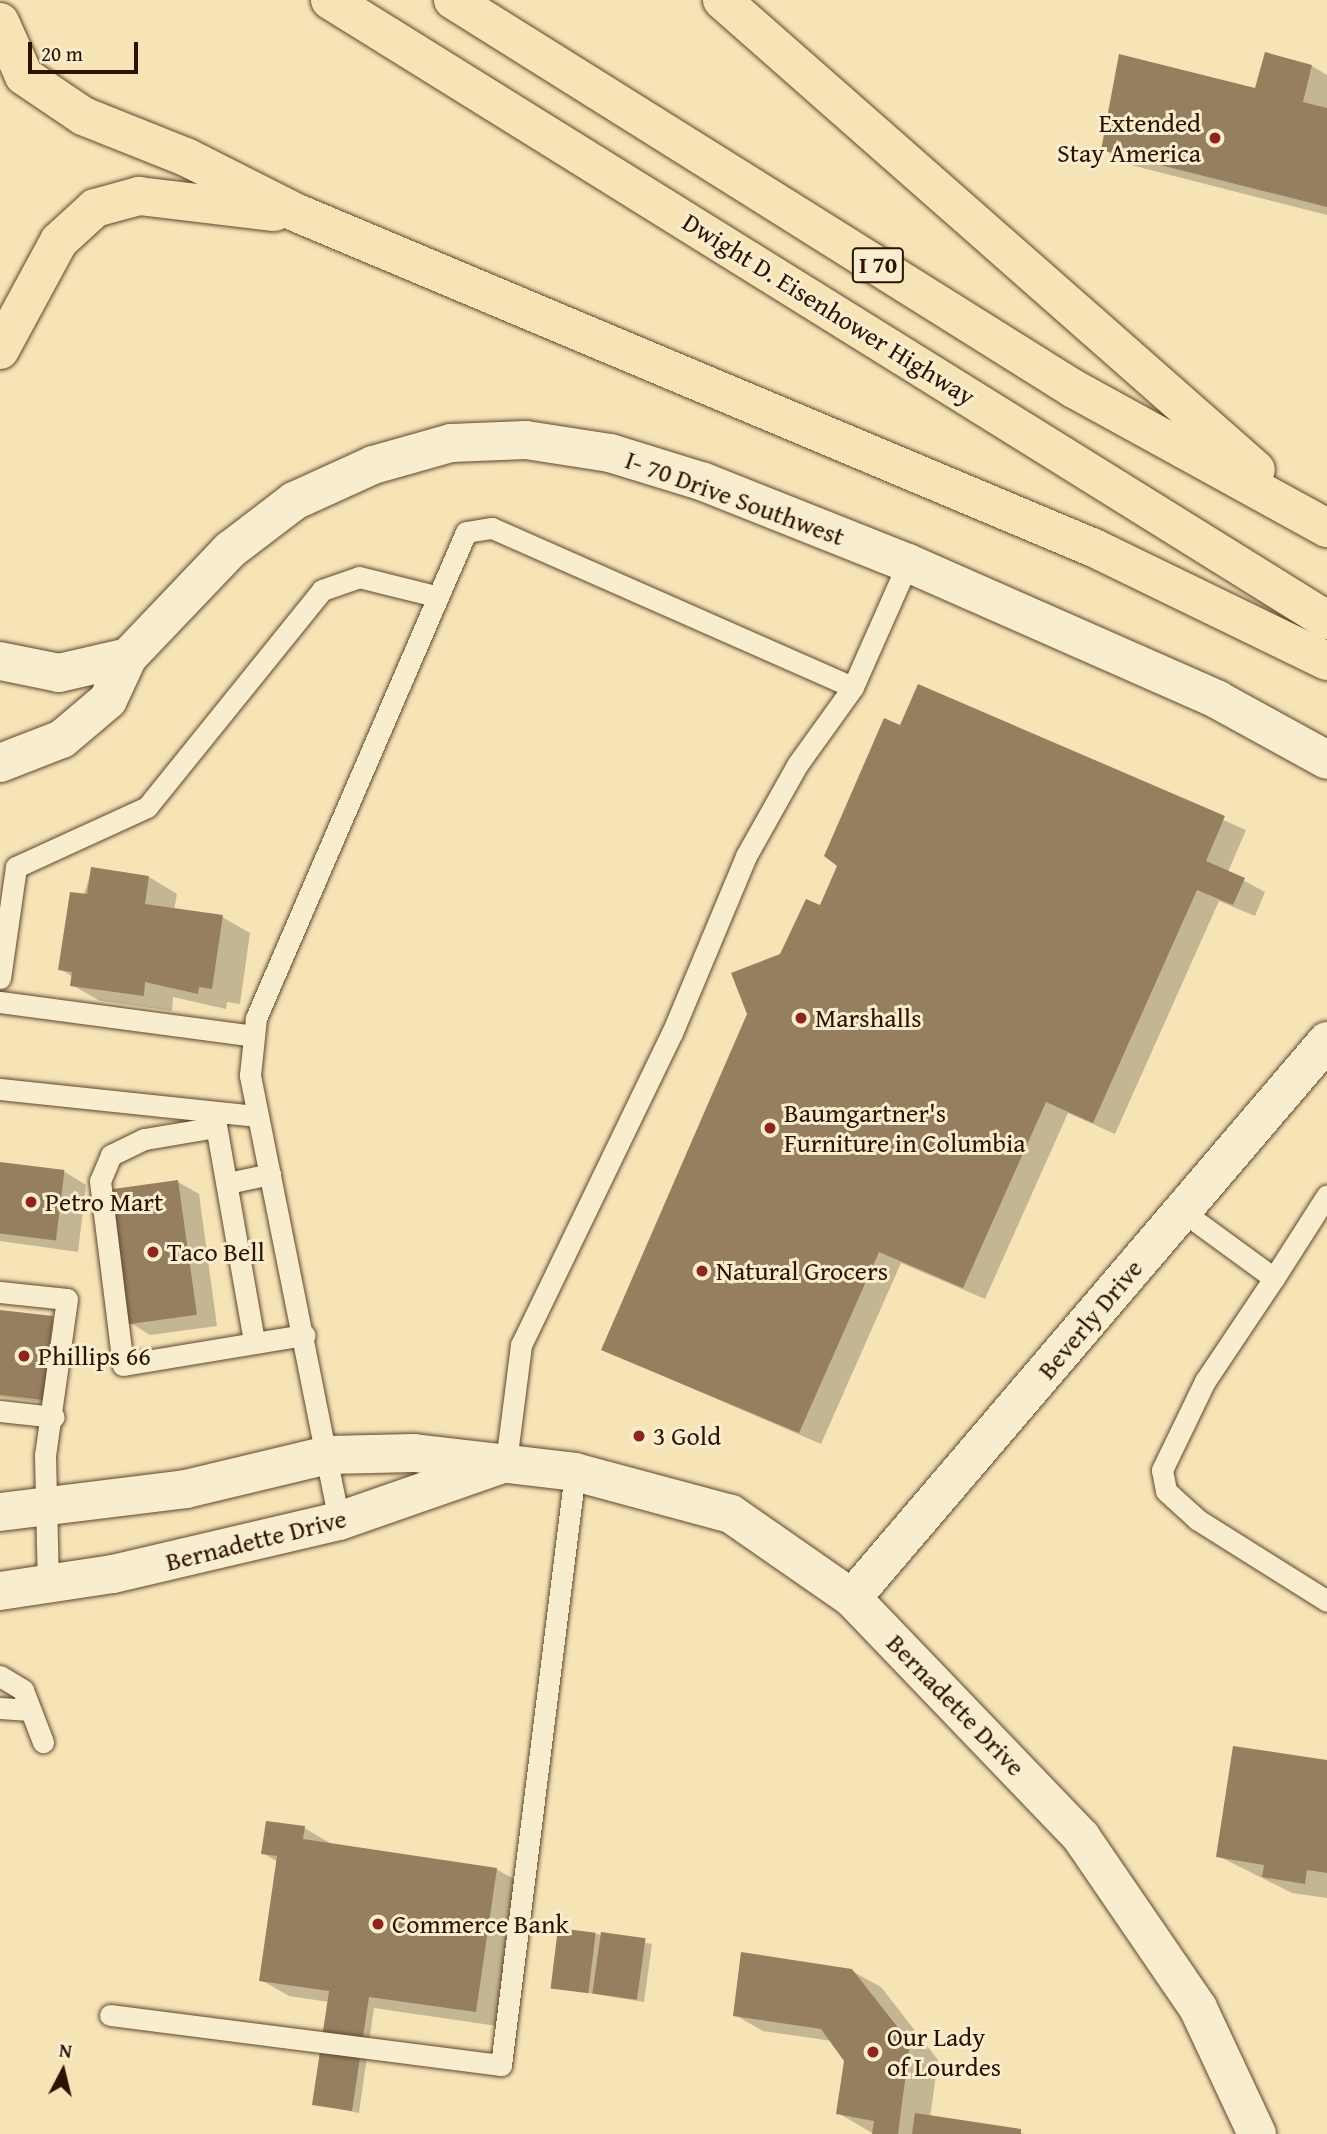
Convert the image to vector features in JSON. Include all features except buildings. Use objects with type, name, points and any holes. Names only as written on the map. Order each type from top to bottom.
[{"type":"highway","name":"Dwight D. Eisenhower Highway","points":[[330,0],[1327,620]]},
{"type":"highway","name":"I 70","points":[[453,0],[1074,389],[1319,522]]},
{"type":"highway","points":[[722,0],[1319,522]]},
{"type":"highway","points":[[0,22],[24,76],[83,116],[186,157],[297,214],[1094,548],[1327,661]]},
{"type":"highway","points":[[0,350],[59,241],[95,208],[139,196],[297,214]]},
{"type":"street","name":"I- 70 Drive Southwest","points":[[0,762],[62,739],[108,700],[128,657],[230,550],[294,501],[373,465],[451,443],[526,440],[610,453],[704,482],[908,563],[1218,700],[1327,760]]},
{"type":"street","points":[[0,661],[59,673],[128,657]]},
{"type":"street","name":"Beverly Drive","points":[[852,1598],[1327,1041]]},
{"type":"street","name":"Bernadette Drive","points":[[0,1512],[43,1511],[186,1489],[328,1455],[414,1452],[575,1472],[731,1514],[852,1598],[1081,1837],[1198,2008],[1256,2134]]},
{"type":"street","name":"Bernadette Drive","points":[[0,1591],[48,1586],[339,1521],[506,1462]]},
{"type":"lane","points":[[339,1521],[305,1335],[250,1075],[254,1037],[279,953],[435,596],[466,532],[492,528],[853,687]]},
{"type":"lane","points":[[506,1462],[521,1345],[672,1033],[746,856],[797,765],[853,687],[908,563]]},
{"type":"lane","points":[[0,978],[16,867],[147,807],[321,590],[359,577],[435,596]]},
{"type":"lane","points":[[0,1002],[254,1037]]},
{"type":"lane","points":[[0,1089],[215,1119]]},
{"type":"lane","points":[[258,1116],[215,1119],[144,1139],[111,1154],[104,1172],[101,1215],[123,1365],[254,1340],[305,1335]]},
{"type":"lane","points":[[215,1119],[254,1340]]},
{"type":"lane","points":[[228,1183],[270,1174]]},
{"type":"lane","points":[[1327,1195],[1205,1381],[1162,1470],[1166,1492],[1198,1520],[1327,1601]]},
{"type":"lane","points":[[1182,1211],[1274,1278]]},
{"type":"lane","points":[[0,1292],[25,1304],[67,1299],[43,1511],[48,1586]]},
{"type":"lane","points":[[10,1407],[54,1418]]},
{"type":"lane","points":[[110,2015],[501,2065],[575,1472]]},
{"type":"lane","points":[[0,1676],[23,1690],[43,1742]]},
{"type":"lane","points":[[0,1708],[30,1710]]},
{"type":"place","name":"Extended Stay America","points":[[1215,138]]},
{"type":"place","name":"Marshalls","points":[[801,1018]]},
{"type":"place","name":"Baumgartner's Furniture in Columbia","points":[[770,1128]]},
{"type":"place","name":"Petro Mart","points":[[31,1202]]},
{"type":"place","name":"Taco Bell","points":[[153,1252]]},
{"type":"place","name":"Natural Grocers","points":[[702,1271]]},
{"type":"place","name":"Phillips 66","points":[[24,1356]]},
{"type":"place","name":"3 Gold","points":[[639,1436]]},
{"type":"place","name":"Commerce Bank","points":[[378,1924]]},
{"type":"place","name":"Our Lady of Lourdes","points":[[873,2052]]}]
